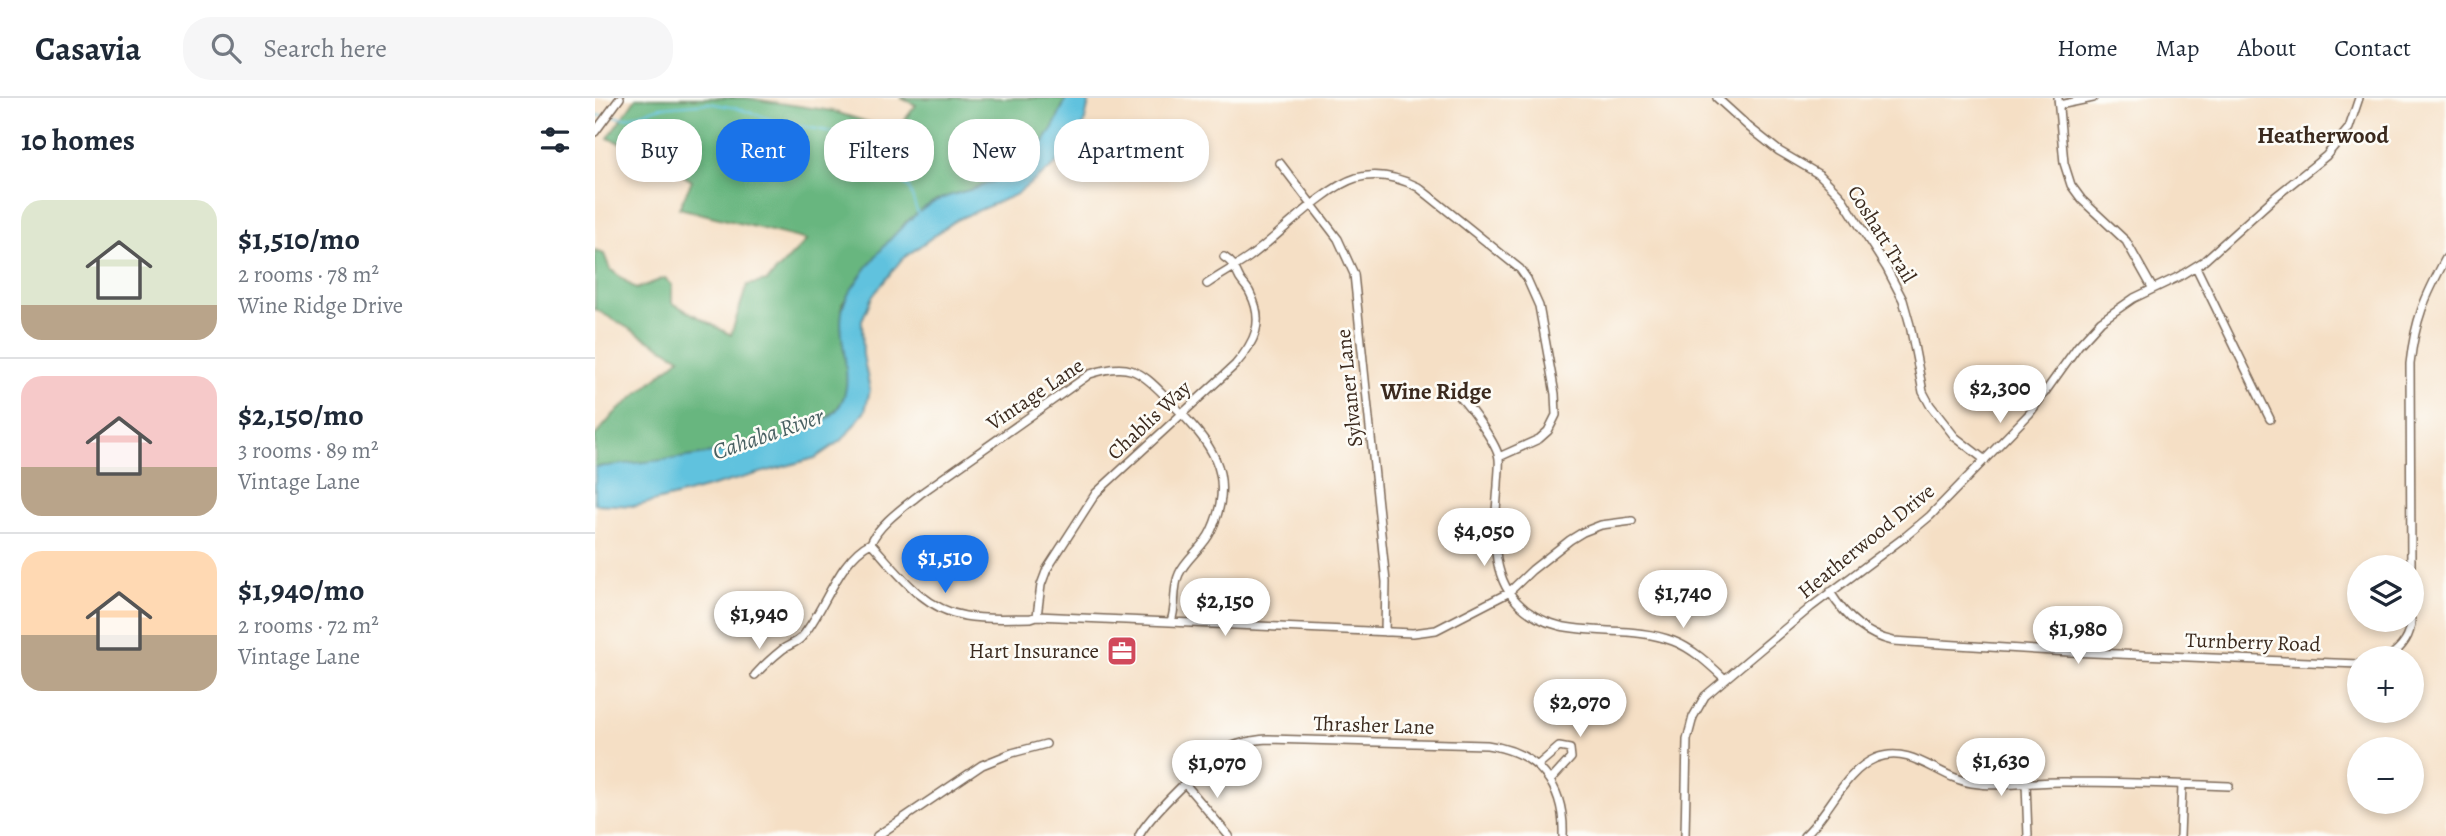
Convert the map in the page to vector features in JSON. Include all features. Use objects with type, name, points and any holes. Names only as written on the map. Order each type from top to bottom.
[{"type":"street","points":[[595,132],[619,98]]},
{"type":"street","name":"Coshatt Trail","points":[[1717,98],[1779,151],[1820,175],[1840,195],[1886,267],[1903,300],[1923,392],[1930,405],[1955,437],[1985,460]]},
{"type":"street","points":[[2093,98],[2058,102],[2064,163],[2071,185],[2082,200],[2126,241],[2154,289]]},
{"type":"street","name":"Heatherwood Drive","points":[[1685,836],[1688,731],[1696,709],[1705,696],[1830,593],[1930,516],[2030,413],[2092,330],[2123,305],[2196,267],[2335,148],[2349,128],[2359,98]]},
{"type":"street","name":"Sylvaner Lane","points":[[1280,163],[1338,239],[1354,274],[1386,582],[1385,632]]},
{"type":"street","points":[[1207,284],[1246,259],[1333,189],[1351,180],[1387,176],[1399,178],[1418,187],[1520,268],[1539,306],[1555,394],[1556,415],[1548,431],[1539,439],[1500,457]]},
{"type":"street","name":"Chablis Way","points":[[1037,616],[1041,585],[1047,569],[1096,493],[1235,365],[1251,347],[1257,329],[1255,303],[1235,265],[1224,257]]},
{"type":"street","points":[[2411,555],[2411,352],[2418,315],[2446,258]]},
{"type":"street","points":[[2196,267],[2270,419]]},
{"type":"street","name":"Vintage Lane","points":[[755,675],[784,648],[801,638],[817,616],[834,583],[863,547],[871,543],[874,535],[921,494],[1090,374],[1109,368],[1129,369],[1147,377],[1207,441],[1215,454],[1222,483],[1221,503],[1210,533],[1179,572],[1173,595],[1171,621]]},
{"type":"street","points":[[1460,397],[1473,411],[1500,457],[1496,557],[1509,593],[1526,611],[1541,621],[1559,627],[1623,630],[1673,641],[1696,654],[1724,678]]},
{"type":"street","points":[[871,543],[916,593],[940,610],[966,616],[1171,621],[1413,633],[1436,630],[1509,593],[1532,570],[1576,536],[1601,525],[1632,521]]},
{"type":"street","name":"Turnberry Road","points":[[1830,593],[1849,618],[1859,626],[1875,636],[1893,641],[2070,652],[2347,664]]},
{"type":"street","name":"Thrasher Lane","points":[[1139,836],[1147,823],[1217,754],[1254,740],[1487,745],[1507,749],[1538,765],[1550,781],[1562,808],[1563,836]]},
{"type":"street","points":[[877,836],[982,765],[1046,744]]},
{"type":"street","points":[[1538,765],[1559,747],[1570,749],[1572,756],[1550,781]]},
{"type":"street","points":[[1804,836],[1817,824],[1857,770],[1881,757],[1898,755],[1913,758],[1971,783],[2066,782],[2229,786]]},
{"type":"street","points":[[2026,783],[2028,836]]},
{"type":"street","points":[[1186,785],[1229,836]]},
{"type":"street","points":[[2180,836],[2182,785]]},
{"type":"green space","points":[[636,98],[746,98],[832,111],[858,119],[824,119],[824,182],[934,182],[934,119],[905,119],[916,105],[901,98],[1066,98],[1057,119],[1054,119],[1051,134],[1040,149],[1040,119],[948,119],[948,182],[991,182],[935,201],[906,222],[842,304],[847,386],[845,395],[831,414],[806,429],[772,441],[733,450],[653,462],[595,467],[595,436],[614,414],[680,358],[595,309],[595,250],[604,254],[610,269],[636,289],[665,278],[672,285],[672,303],[731,335],[747,285],[767,281],[807,240],[679,208],[692,182],[702,182],[702,119],[621,119]]},
{"type":"green space","points":[[616,127],[616,141],[608,138]]},
{"type":"water","points":[[1066,98],[1090,98],[1085,119],[1057,119]]},
{"type":"water","points":[[1054,124],[1054,166],[1040,176],[1040,146]]},
{"type":"water","points":[[990,182],[1032,182],[1015,195],[956,220],[902,259],[872,297],[862,320],[863,355],[870,390],[865,411],[843,439],[815,458],[676,496],[636,506],[595,504],[595,467],[674,459],[772,441],[811,428],[828,418],[840,405],[845,390],[847,374],[841,324],[849,293],[888,242],[924,208],[941,199]]},
{"type":"waterway","points":[[610,116],[626,118],[661,107],[709,103],[736,108],[780,122],[832,132],[863,147],[891,170],[909,188],[918,214]]},
{"type":"waterway","points":[[595,115],[604,116]]},
{"type":"place","name":"Hart Insurance","points":[[1122,651]]},
{"type":"district","name":"Heatherwood","points":[[2323,135]]},
{"type":"district","name":"Wine Ridge","points":[[1436,391]]},
{"type":"water label","name":"Cahaba River","points":[[768,434]]}]
